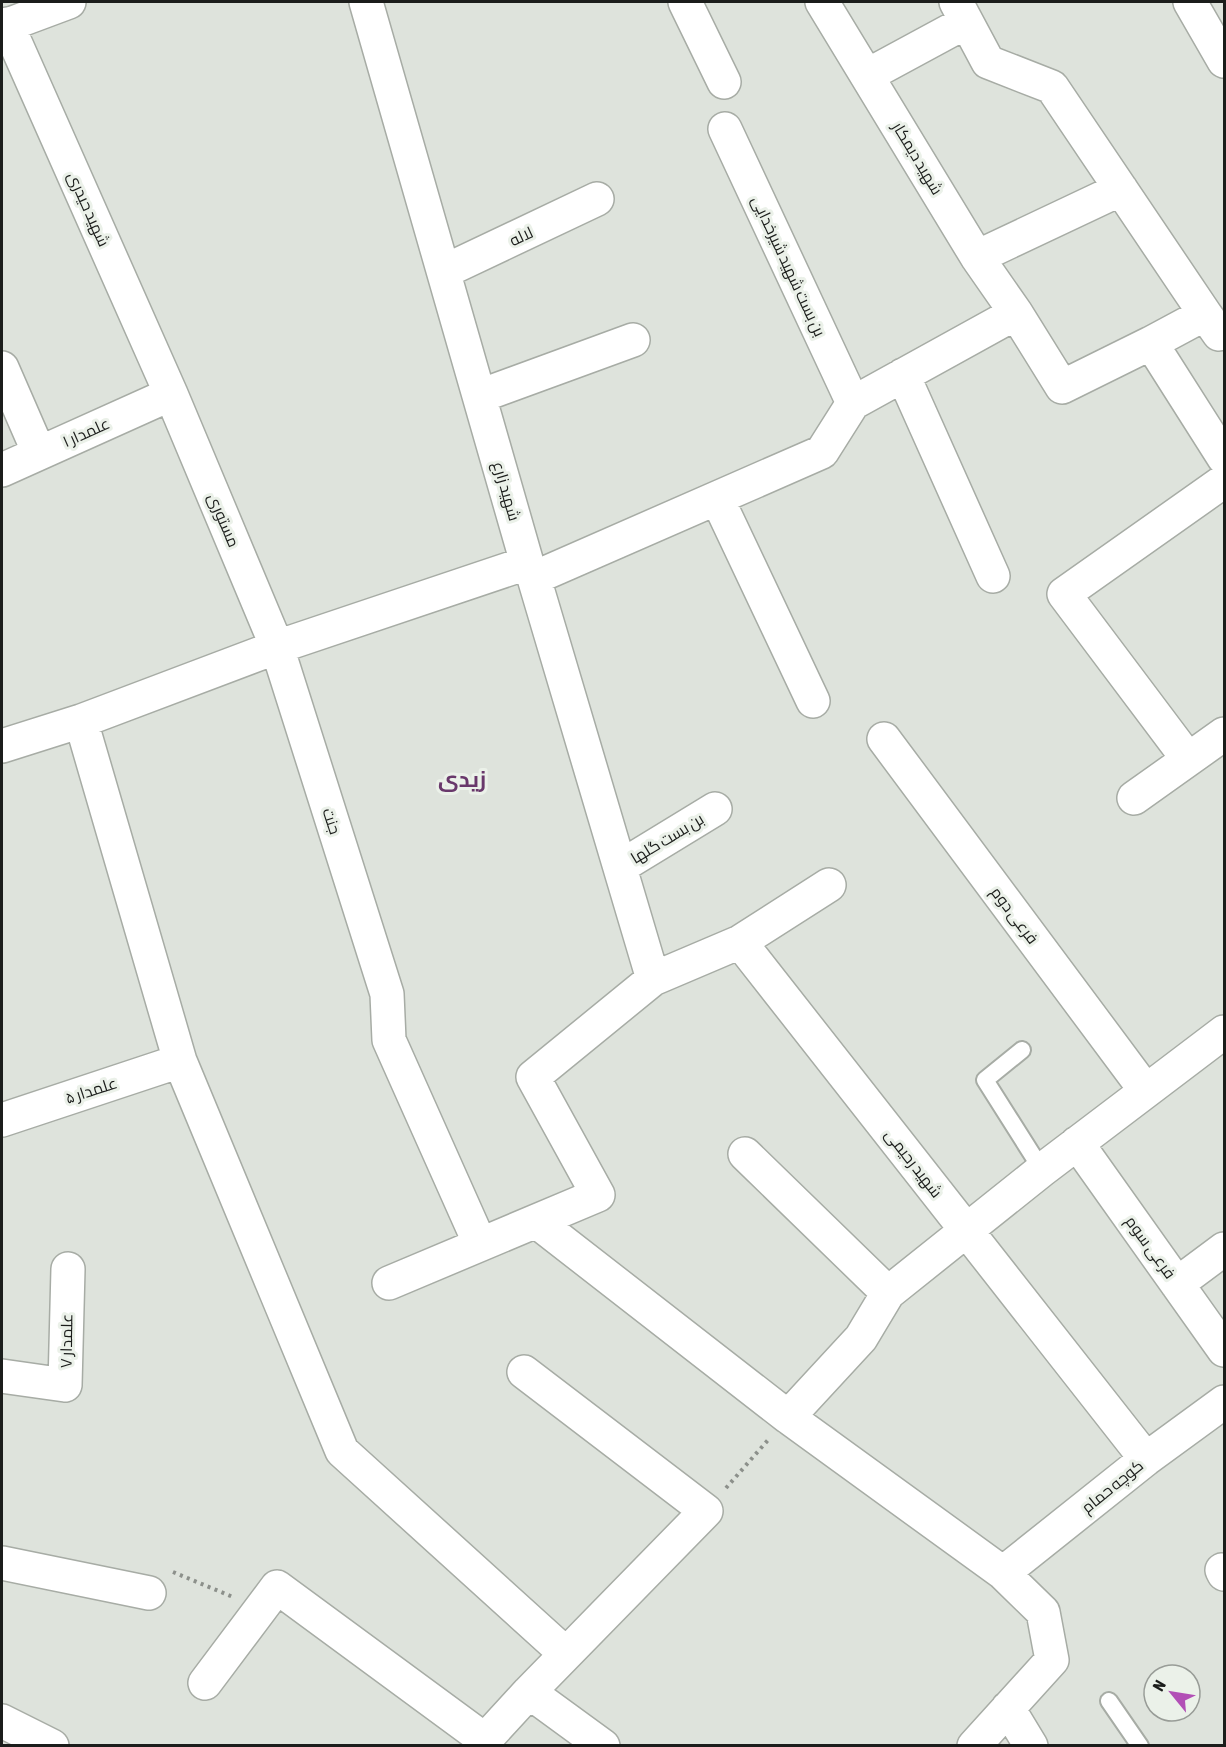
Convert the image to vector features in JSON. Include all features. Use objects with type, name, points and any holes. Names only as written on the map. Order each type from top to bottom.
[{"type":"street","points":[[4,26],[69,2]]},
{"type":"street","name":"شهید زارع","points":[[366,2],[530,570],[653,979]]},
{"type":"street","points":[[685,2],[724,82]]},
{"type":"street","name":"شهید دیمکار","points":[[822,2],[977,257],[1016,313],[1062,387],[1151,344]]},
{"type":"street","points":[[1190,2],[1224,61]]},
{"type":"street","points":[[868,75],[961,12],[988,62],[1052,87],[1215,322],[1151,344],[1224,458]]},
{"type":"street","name":"شهید حیدری","points":[[4,26],[171,393]]},
{"type":"street","name":"بن بست شهید شیرخدایی","points":[[725,129],[853,404]]},
{"type":"street","points":[[977,257],[1121,189]]},
{"type":"street","name":"لاله","points":[[445,271],[597,199]]},
{"type":"street","points":[[2,746],[81,722],[277,647],[530,570],[717,498],[822,452],[853,404],[1016,313]]},
{"type":"street","points":[[480,396],[633,340]]},
{"type":"street","points":[[2,368],[39,453]]},
{"type":"street","points":[[903,375],[993,576]]},
{"type":"street","name":"علمدار ۱","points":[[2,470],[171,393]]},
{"type":"street","name":"مستوری","points":[[171,393],[277,647]]},
{"type":"street","points":[[1188,759],[1064,594],[1224,481]]},
{"type":"street","points":[[717,498],[813,701]]},
{"type":"street","name":"جنت","points":[[277,647],[387,994],[389,1040],[480,1244]]},
{"type":"street","points":[[81,722],[180,1061],[342,1451],[566,1654]]},
{"type":"street","points":[[1134,798],[1224,734]]},
{"type":"street","name":"فرعی دوم","points":[[884,739],[1146,1091]]},
{"type":"street","name":"بن بست گلها","points":[[620,867],[715,809]]},
{"type":"street","points":[[389,1283],[598,1195],[533,1077],[653,979],[740,942],[829,885]]},
{"type":"street","name":"شهید رحیمی","points":[[740,942],[1146,1459]]},
{"type":"street","points":[[788,1417],[861,1338],[888,1293],[1042,1170],[1224,1032]]},
{"type":"street","name":"علمدار ۵","points":[[2,1120],[180,1061]]},
{"type":"street","name":"فرعی سوم","points":[[1077,1143],[1224,1350]]},
{"type":"street","points":[[745,1154],[888,1293]]},
{"type":"street","points":[[536,1221],[788,1417],[1003,1573],[1043,1612],[1052,1660],[974,1746]]},
{"type":"street","points":[[1177,1284],[1224,1249]]},
{"type":"street","name":"علمدار ۷","points":[[2,1376],[64,1385],[68,1269]]},
{"type":"street","points":[[205,1683],[277,1587],[485,1740],[706,1511],[524,1372]]},
{"type":"street","name":"کوچه حمام","points":[[1003,1573],[1146,1459],[1224,1402]]},
{"type":"street","points":[[2,1563],[149,1593]]},
{"type":"street","points":[[529,1692],[603,1746]]},
{"type":"street","points":[[1008,1708],[1031,1746]]},
{"type":"street","points":[[2,1721],[52,1746]]},
{"type":"lane","points":[[1022,1050],[985,1080],[1042,1170]]},
{"type":"lane","points":[[1109,1701],[1140,1746]]},
{"type":"path","points":[[706,1511],[788,1417]]},
{"type":"path","points":[[149,1593],[172,1571],[261,1609]]},
{"type":"district","name":"زیدی","points":[[462,779]]}]
